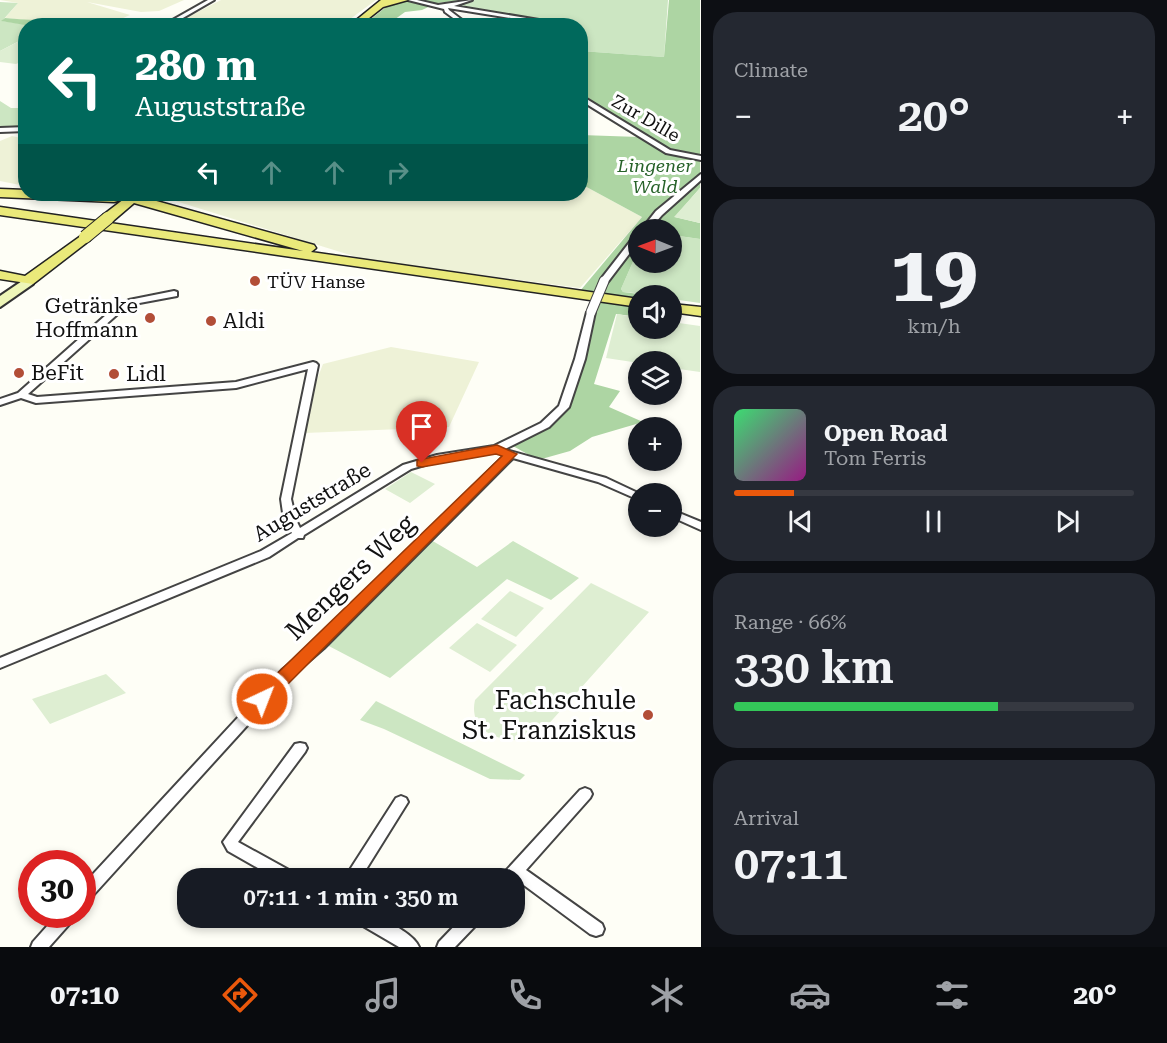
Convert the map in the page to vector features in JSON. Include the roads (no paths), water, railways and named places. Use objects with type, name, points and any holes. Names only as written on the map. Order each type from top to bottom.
[{"type":"main road","points":[[363,18],[383,3],[404,0]]},
{"type":"main road","points":[[0,194],[18,195]]},
{"type":"main road","points":[[0,303],[128,201]]},
{"type":"main road","points":[[143,201],[392,269]]},
{"type":"main road","points":[[0,213],[628,301]]},
{"type":"main road","points":[[0,274],[32,271],[50,264]]},
{"type":"main road","points":[[0,274],[28,281]]},
{"type":"main road","points":[[682,309],[700,312]]},
{"type":"street","points":[[179,18],[212,0]]},
{"type":"street","points":[[410,0],[523,18]]},
{"type":"street","points":[[447,6],[470,0]]},
{"type":"street","points":[[447,6],[456,18]]},
{"type":"street","name":"Zur Dille","points":[[588,102],[668,152],[700,158]]},
{"type":"street","points":[[0,130],[18,131]]},
{"type":"street","points":[[654,219],[700,176]]},
{"type":"street","name":"Auguststraße","points":[[0,663],[265,554],[407,467],[437,458],[497,449],[545,425],[564,407],[580,359],[591,312],[604,281],[628,250]]},
{"type":"street","points":[[0,402],[21,395],[118,309],[132,302],[174,294]]},
{"type":"street","points":[[21,395],[36,400],[225,386],[254,382],[313,365],[286,499],[290,520],[299,535]]},
{"type":"street","points":[[497,449],[602,480],[628,492]]},
{"type":"street","name":"Mengers Weg","points":[[96,882],[276,684],[320,645],[511,454]]},
{"type":"street","points":[[682,518],[700,527]]},
{"type":"street","points":[[271,868],[232,847],[230,842],[300,748]]},
{"type":"street","points":[[518,868],[585,794]]},
{"type":"street","points":[[359,868],[401,802]]},
{"type":"street","points":[[525,883],[596,929]]},
{"type":"street","points":[[39,947],[56,928]]},
{"type":"street","points":[[382,928],[411,947]]},
{"type":"street","points":[[445,947],[463,928]]},
{"type":"place","name":"TÜV Hanse","points":[[255,281]]},
{"type":"place","name":"Getränke Hoffmann","points":[[150,318]]},
{"type":"place","name":"Aldi","points":[[211,321]]},
{"type":"place","name":"BeFit","points":[[19,373]]},
{"type":"place","name":"Lidl","points":[[114,374]]},
{"type":"place","name":"Fachschule St. Franziskus","points":[[648,715]]},
{"type":"park label","name":"Lingener Wald","points":[[655,175]]}]
